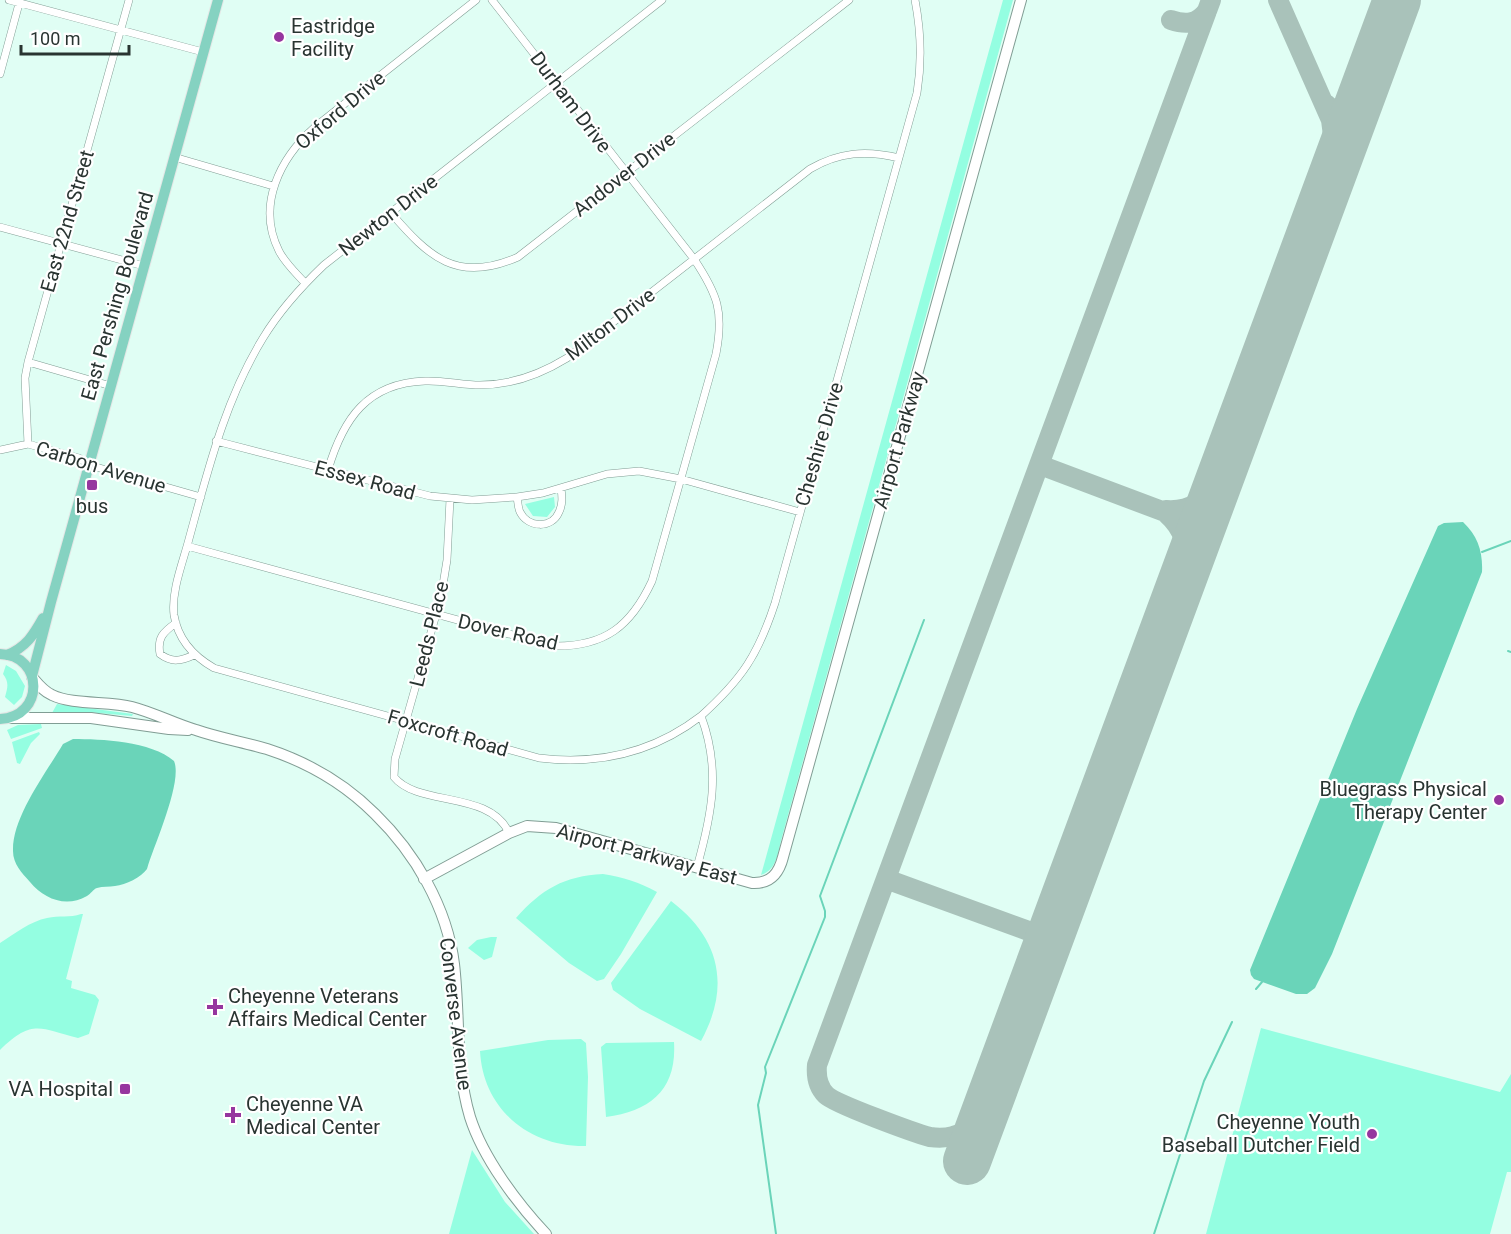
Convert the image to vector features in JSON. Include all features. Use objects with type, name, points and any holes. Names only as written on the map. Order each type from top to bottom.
[{"type":"main road","name":"East Pershing Boulevard","points":[[4,721],[22,712],[30,702],[34,689],[32,676],[51,602],[218,0]]},
{"type":"main road","name":"East Pershing Boulevard","points":[[3,653],[20,649],[28,642],[51,602]]},
{"type":"main road","name":"East Pershing Boulevard","points":[[3,653],[22,662],[32,676]]},
{"type":"street","points":[[9,0],[203,52]]},
{"type":"street","name":"East 22nd Street","points":[[28,444],[25,378],[28,362],[129,0]]},
{"type":"street","name":"Oxford Drive","points":[[305,283],[285,259],[274,240],[270,214],[273,186],[287,158],[304,137],[476,0]]},
{"type":"street","name":"Durham Drive","points":[[492,0],[694,259]]},
{"type":"street","name":"Newton Drive","points":[[201,497],[216,441],[247,365],[283,309],[305,283],[324,265],[662,0]]},
{"type":"street","name":"Andover Drive","points":[[391,213],[421,247],[435,257],[462,267],[491,267],[518,257],[849,0]]},
{"type":"street","name":"Cheshire Drive","points":[[701,716],[728,691],[744,671],[758,648],[776,603],[899,158],[920,74],[919,24],[915,0]]},
{"type":"street","name":"Airport Parkway","points":[[773,878],[783,857],[1022,0]]},
{"type":"street","points":[[0,74],[19,1]]},
{"type":"street","name":"Milton Drive","points":[[328,470],[340,434],[348,421],[360,407],[379,393],[399,385],[427,381],[481,385],[517,381],[549,369],[567,358],[810,169],[825,160],[862,152],[880,153],[899,158]]},
{"type":"street","points":[[174,158],[273,186]]},
{"type":"street","points":[[0,227],[144,266]]},
{"type":"street","name":"Dover Road","points":[[187,546],[554,646],[572,646],[608,635],[625,623],[641,604],[652,581],[716,354],[721,332],[720,314],[707,278],[694,259]]},
{"type":"street","points":[[28,362],[111,386]]},
{"type":"street","name":"Essex Road","points":[[216,441],[408,492],[450,499],[517,497],[625,471],[657,473],[800,512]]},
{"type":"street","name":"Carbon Avenue","points":[[0,450],[28,444],[79,458],[89,465],[201,497]]},
{"type":"street","points":[[517,497],[519,510],[525,519],[545,525],[559,514],[562,504],[561,488]]},
{"type":"street","name":"Foxcroft Road","points":[[201,497],[174,600],[176,623],[186,646],[214,668],[538,758],[604,759],[644,749],[686,728],[701,716]]},
{"type":"street","name":"Leeds Place","points":[[450,499],[447,560],[436,615],[393,768],[394,777],[398,782],[413,789],[492,812],[506,824],[509,833]]},
{"type":"street","points":[[176,623],[161,636],[160,654],[168,660],[176,661],[194,654]]},
{"type":"street","name":"Converse Avenue","points":[[32,676],[45,691],[57,697],[130,707],[195,730],[250,744],[292,758],[344,787],[374,812],[394,834],[424,879],[444,924],[453,963],[457,1044],[470,1116],[490,1162],[546,1234]]},
{"type":"street","points":[[697,867],[712,801],[713,768],[709,736],[701,716]]},
{"type":"street","name":"Converse Avenue","points":[[4,721],[91,718],[170,729],[195,730]]},
{"type":"street","name":"Airport Parkway East","points":[[424,879],[509,833],[527,826],[550,827],[752,883],[762,883],[773,878]]},
{"type":"shaded area","points":[[1003,0],[1013,0],[778,854],[774,865],[761,875]]},
{"type":"shaded area","points":[[554,497],[555,507],[547,517],[533,516],[525,504]]},
{"type":"shaded area","points":[[1463,522],[1478,545],[1482,558],[1482,572],[1332,954],[1315,988],[1307,994],[1296,994],[1254,979],[1250,970],[1357,709],[1438,526],[1444,523]]},
{"type":"shaded area","points":[[6,665],[16,671],[25,686],[22,697],[14,705],[5,697],[7,685],[3,674]]},
{"type":"shaded area","points":[[57,704],[133,714],[132,716],[87,712],[52,713]]},
{"type":"shaded area","points":[[41,724],[42,728],[11,739],[7,730],[18,725]]},
{"type":"shaded area","points":[[39,732],[40,734],[31,743],[20,764],[17,763],[12,742]]},
{"type":"shaded area","points":[[73,739],[111,741],[152,749],[174,761],[176,771],[171,798],[147,869],[128,882],[94,889],[79,900],[63,901],[49,897],[36,888],[18,868],[13,851],[18,824],[31,796],[63,744]]},
{"type":"shaded area","points":[[603,874],[631,880],[657,892],[621,954],[604,979],[597,981],[569,963],[516,918],[535,899],[555,886],[589,875]]},
{"type":"shaded area","points":[[671,901],[688,915],[701,931],[716,964],[718,982],[716,1001],[701,1041],[640,1009],[613,990],[611,983]]},
{"type":"shaded area","points":[[83,914],[66,979],[72,981],[71,988],[95,995],[99,1000],[89,1034],[78,1038],[45,1029],[29,1030],[21,1033],[0,1050],[0,943],[35,922],[51,917]]},
{"type":"shaded area","points":[[497,937],[492,957],[484,960],[468,948],[477,940]]},
{"type":"shaded area","name":"Cheyenne Youth Baseball Dutcher Field","points":[[1261,1028],[1500,1092],[1511,1074],[1511,1172],[1507,1172],[1490,1234],[1206,1234]]},
{"type":"shaded area","points":[[581,1039],[586,1043],[588,1077],[586,1146],[565,1145],[528,1132],[500,1107],[483,1072],[480,1051],[548,1040]]},
{"type":"shaded area","points":[[674,1042],[671,1073],[666,1085],[658,1095],[636,1109],[606,1117],[601,1047],[606,1043]]},
{"type":"shaded area","points":[[472,1150],[505,1202],[534,1234],[449,1234]]},
{"type":"waterway","points":[[1482,552],[1511,541]]},
{"type":"waterway","points":[[776,1234],[758,1105],[766,1073],[765,1067],[825,917],[820,896],[924,620]]},
{"type":"waterway","points":[[1256,989],[1262,982]]},
{"type":"waterway","points":[[1154,1234],[1204,1081],[1232,1022]]},
{"type":"taxiway","points":[[991,1097],[971,1126],[960,1134],[942,1138],[930,1137],[876,1118],[832,1099],[823,1092],[819,1085],[817,1065],[1211,0]]},
{"type":"taxiway","points":[[1278,0],[1331,120],[1335,151],[1329,184]]},
{"type":"taxiway","points":[[1171,20],[1182,23],[1191,22],[1199,19],[1207,11]]},
{"type":"taxiway","points":[[1326,104],[1333,110],[1350,106],[1360,96],[1365,85]]},
{"type":"taxiway","points":[[1040,465],[1202,526]]},
{"type":"taxiway","points":[[1166,510],[1183,509],[1198,503],[1210,493],[1220,479]]},
{"type":"taxiway","points":[[1167,514],[1178,526],[1184,539],[1186,570]]},
{"type":"taxiway","points":[[886,879],[1034,933],[1043,932],[1049,928],[1058,915]]},
{"type":"runway","points":[[967,1161],[1397,0]]},
{"type":"place","name":"Eastridge Facility","points":[[279,37]]},
{"type":"place","name":"bus","points":[[92,485]]},
{"type":"place","name":"Bluegrass Physical Therapy Center","points":[[1499,800]]},
{"type":"place","name":"Cheyenne Veterans Affairs Medical Center","points":[[215,1007]]},
{"type":"place","name":"VA Hospital","points":[[125,1089]]},
{"type":"place","name":"Cheyenne VA Medical Center","points":[[233,1115]]},
{"type":"place","name":"Cheyenne Youth Baseball Dutcher Field","points":[[1372,1134]]}]
